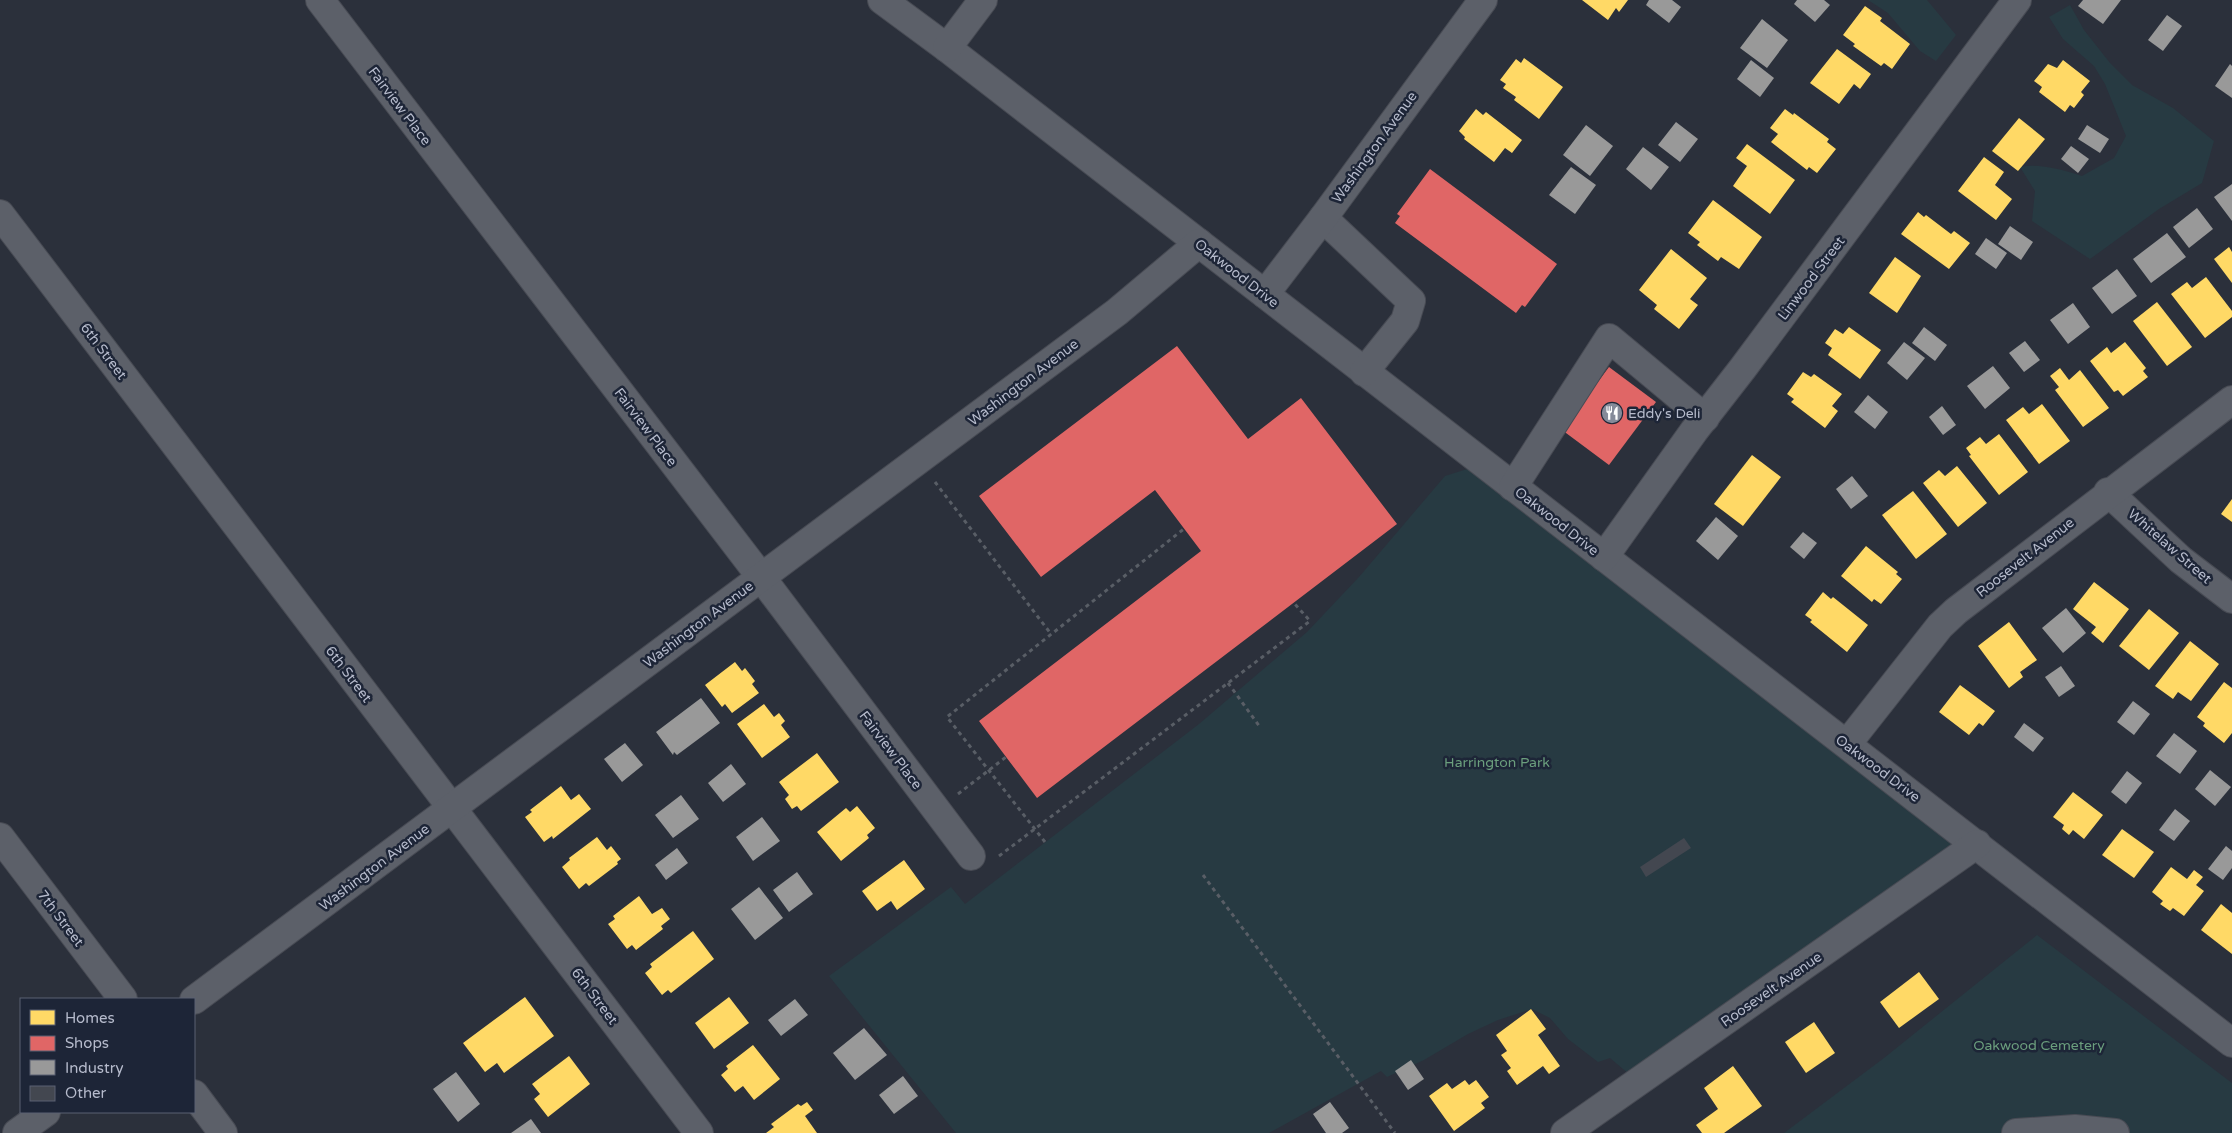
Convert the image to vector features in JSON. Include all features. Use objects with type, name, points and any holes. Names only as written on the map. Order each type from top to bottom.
[{"type":"street","name":"Fairview Place","points":[[320,0],[761,577],[982,858]]},
{"type":"street","name":"Oakwood Drive","points":[[882,0],[947,48],[2232,1043]]},
{"type":"street","points":[[947,48],[983,0]]},
{"type":"street","name":"Washington Avenue","points":[[1265,294],[1483,0]]},
{"type":"street","name":"Linwood Street","points":[[1604,557],[1705,418],[2017,0]]},
{"type":"street","name":"6th Street","points":[[0,214],[451,810],[699,1133]]},
{"type":"street","points":[[1323,218],[1411,300],[1405,321],[1364,372]]},
{"type":"street","name":"Washington Avenue","points":[[195,999],[1117,312],[1198,243]]},
{"type":"street","points":[[1513,487],[1609,338],[1705,418]]},
{"type":"street","name":"Roosevelt Avenue","points":[[1847,744],[1940,626],[1952,614],[2108,492],[2232,400]]},
{"type":"street","name":"Whitelaw Street","points":[[2108,492],[2181,560],[2232,599]]},
{"type":"street","name":"7th Street","points":[[0,838],[122,998]]},
{"type":"street","name":"Roosevelt Avenue","points":[[1565,1133],[1976,844]]},
{"type":"street","points":[[195,1095],[223,1133]]},
{"type":"street","points":[[17,1133],[45,1113]]},
{"type":"street","points":[[2016,1133],[2075,1128],[2115,1133]]},
{"type":"path","points":[[933,480],[1051,634]]},
{"type":"path","points":[[1045,842],[947,716],[1185,528]]},
{"type":"path","points":[[982,858],[1035,830],[1310,621],[1294,603]]},
{"type":"path","points":[[1228,683],[1260,727]]},
{"type":"path","points":[[957,794],[1006,757]]},
{"type":"path","points":[[1203,875],[1394,1133]]},
{"type":"green space","points":[[1868,0],[1927,0],[1956,35],[1936,61],[1920,51],[1888,13]]},
{"type":"green space","points":[[2070,5],[2084,30],[2110,63],[2132,85],[2173,108],[2214,141],[2202,183],[2159,209],[2090,259],[2032,221],[2035,191],[2020,167],[2059,169],[2082,176],[2114,158],[2126,136],[2105,84],[2094,66],[2063,39],[2049,17]]},
{"type":"green space","name":"Harrington Park","points":[[1483,464],[1977,844],[1636,1080],[1610,1058],[1598,1062],[1568,1039],[1550,1018],[1532,1009],[1498,1020],[1468,1034],[1424,1060],[1387,1077],[1381,1071],[1269,1133],[956,1133],[829,976],[951,887],[965,904],[1199,724],[1307,632],[1359,577],[1445,476]]},
{"type":"green space","name":"Oakwood Cemetery","points":[[2037,935],[2232,1083],[2232,1133],[1784,1133],[1884,1058]]},
{"type":"building: Homes","points":[[1582,0],[1628,0],[1619,12],[1616,8],[1608,20]]},
{"type":"building: Homes","points":[[1865,6],[1882,18],[1880,21],[1910,44],[1892,69],[1884,63],[1881,66],[1853,46],[1855,44],[1843,35]]},
{"type":"building: Homes","points":[[1837,49],[1871,74],[1860,89],[1854,84],[1839,104],[1810,83]]},
{"type":"building: Homes","points":[[1524,58],[1563,87],[1539,119],[1514,100],[1516,97],[1503,88],[1506,84],[1500,80],[1516,59],[1521,63]]},
{"type":"building: Homes","points":[[2063,60],[2090,81],[2081,92],[2084,95],[2074,108],[2070,105],[2065,112],[2039,92],[2042,87],[2034,81],[2048,64],[2057,68]]},
{"type":"building: Homes","points":[[1476,109],[1483,115],[1486,112],[1522,140],[1512,153],[1505,148],[1494,162],[1464,139],[1465,137],[1459,131]]},
{"type":"building: Homes","points":[[1785,109],[1793,115],[1794,113],[1829,139],[1827,142],[1836,149],[1817,173],[1809,167],[1807,170],[1771,142],[1778,134],[1770,128]]},
{"type":"building: Homes","points":[[2019,118],[2045,139],[2018,171],[1992,151]]},
{"type":"building: Homes","points":[[1747,144],[1795,180],[1770,214],[1733,186],[1747,166],[1736,158]]},
{"type":"building: Homes","points":[[1984,157],[2004,172],[1995,185],[2012,199],[1996,220],[1958,191]]},
{"type":"building: Homes","points":[[1713,200],[1762,237],[1739,269],[1721,257],[1718,261],[1697,245],[1700,242],[1688,233]]},
{"type":"building: Homes","points":[[1918,212],[1924,217],[1926,215],[1951,234],[1954,231],[1970,243],[1949,269],[1901,234]]},
{"type":"building: Homes","points":[[2229,247],[2232,252],[2232,283],[2214,259]]},
{"type":"building: Homes","points":[[1671,249],[1707,278],[1690,299],[1698,305],[1679,329],[1654,309],[1657,305],[1639,290]]},
{"type":"building: Homes","points":[[1895,257],[1921,276],[1897,313],[1869,293]]},
{"type":"building: Homes","points":[[2206,277],[2232,311],[2232,317],[2205,338],[2171,294],[2187,282],[2192,288]]},
{"type":"building: Homes","points":[[2157,302],[2192,347],[2167,366],[2133,321]]},
{"type":"building: Homes","points":[[1849,327],[1881,350],[1860,379],[1828,355],[1832,348],[1825,343],[1835,329],[1843,334]]},
{"type":"building: Homes","points":[[2125,342],[2146,368],[2143,371],[2148,377],[2123,396],[2118,390],[2114,392],[2090,361],[2107,347],[2111,353]]},
{"type":"building: Homes","points":[[2060,368],[2069,380],[2080,370],[2109,408],[2083,427],[2055,390],[2059,387],[2050,376]]},
{"type":"building: Homes","points":[[1803,372],[1811,377],[1814,374],[1842,394],[1832,406],[1838,411],[1825,428],[1791,402],[1794,399],[1787,394]]},
{"type":"building: Homes","points":[[2042,404],[2070,441],[2039,464],[2006,420],[2023,407],[2029,414]]},
{"type":"building: Homes","points":[[1999,434],[2028,472],[1999,495],[1969,456],[1971,455],[1966,448],[1980,437],[1986,444]]},
{"type":"building: Homes","points":[[1752,455],[1781,477],[1743,526],[1714,504]]},
{"type":"building: Homes","points":[[1957,466],[1987,503],[1958,527],[1923,483],[1939,470],[1945,476]]},
{"type":"building: Homes","points":[[1913,491],[1947,534],[1916,559],[1882,515]]},
{"type":"building: Homes","points":[[2232,499],[2232,522],[2221,514]]},
{"type":"building: Homes","points":[[1866,546],[1898,572],[1896,574],[1902,579],[1881,604],[1874,599],[1872,602],[1841,576]]},
{"type":"building: Homes","points":[[2094,582],[2129,609],[2103,643],[2091,633],[2096,627],[2073,609]]},
{"type":"building: Homes","points":[[1823,592],[1831,599],[1833,597],[1868,625],[1847,652],[1810,622],[1812,620],[1805,615]]},
{"type":"building: Homes","points":[[2149,609],[2179,633],[2149,670],[2119,646]]},
{"type":"building: Homes","points":[[2009,622],[2037,660],[2020,672],[2023,677],[2009,688],[1978,646]]},
{"type":"building: Homes","points":[[2190,641],[2219,664],[2191,701],[2178,692],[2173,699],[2155,686]]},
{"type":"building: Homes","points":[[735,662],[742,671],[745,668],[755,681],[752,684],[759,693],[732,713],[725,704],[722,707],[705,685]]},
{"type":"building: Homes","points":[[2224,682],[2232,688],[2232,733],[2224,743],[2203,726],[2205,723],[2197,717]]},
{"type":"building: Homes","points":[[1960,685],[1995,711],[1983,726],[1979,723],[1969,735],[1939,712]]},
{"type":"building: Homes","points":[[764,704],[774,717],[779,713],[785,721],[781,725],[790,737],[762,758],[737,724]]},
{"type":"building: Homes","points":[[817,753],[839,782],[801,811],[797,806],[792,809],[785,799],[789,795],[779,782]]},
{"type":"building: Homes","points":[[561,786],[571,800],[579,794],[591,809],[553,839],[552,836],[544,842],[525,817],[532,812],[530,810]]},
{"type":"building: Homes","points":[[2073,792],[2103,815],[2084,839],[2073,830],[2069,835],[2062,829],[2064,825],[2053,817]]},
{"type":"building: Homes","points":[[857,806],[875,828],[867,835],[869,838],[841,861],[817,832],[846,808],[850,812]]},
{"type":"building: Homes","points":[[2122,829],[2154,852],[2134,878],[2102,855]]},
{"type":"building: Homes","points":[[597,837],[607,850],[611,846],[621,859],[617,862],[618,864],[589,886],[586,883],[579,889],[562,867],[570,860],[569,858]]},
{"type":"building: Homes","points":[[904,860],[925,889],[897,910],[891,901],[877,911],[862,891]]},
{"type":"building: Homes","points":[[2171,867],[2187,879],[2194,870],[2203,877],[2196,885],[2204,891],[2184,916],[2173,908],[2170,911],[2160,904],[2163,901],[2152,892]]},
{"type":"building: Homes","points":[[639,896],[652,914],[662,908],[670,919],[661,926],[663,929],[636,950],[632,945],[627,949],[608,924],[615,919],[613,916]]},
{"type":"building: Homes","points":[[2221,904],[2232,913],[2232,954],[2201,930]]},
{"type":"building: Homes","points":[[693,931],[714,959],[671,993],[668,990],[662,995],[645,973],[652,967],[650,964]]},
{"type":"building: Homes","points":[[1919,972],[1939,999],[1899,1028],[1880,1002]]},
{"type":"building: Homes","points":[[525,997],[554,1036],[504,1073],[497,1063],[485,1072],[463,1043]]},
{"type":"building: Homes","points":[[729,997],[749,1023],[714,1049],[695,1023]]},
{"type":"building: Homes","points":[[1531,1009],[1546,1029],[1538,1035],[1560,1066],[1549,1074],[1543,1066],[1517,1085],[1507,1071],[1511,1068],[1501,1055],[1507,1051],[1496,1035]]},
{"type":"building: Homes","points":[[1814,1022],[1835,1053],[1806,1073],[1785,1042]]},
{"type":"building: Homes","points":[[753,1045],[780,1079],[754,1100],[743,1086],[735,1092],[721,1075],[728,1069],[726,1066]]},
{"type":"building: Homes","points":[[569,1056],[590,1084],[548,1117],[534,1099],[540,1094],[532,1084]]},
{"type":"building: Homes","points":[[1733,1066],[1762,1106],[1724,1133],[1702,1133],[1696,1125],[1718,1109],[1704,1088]]},
{"type":"building: Homes","points":[[1465,1080],[1469,1085],[1476,1080],[1489,1097],[1481,1103],[1485,1108],[1454,1131],[1429,1096],[1447,1083],[1452,1089]]},
{"type":"building: Homes","points":[[807,1102],[813,1110],[805,1116],[817,1133],[766,1133],[774,1127],[771,1124],[798,1104],[801,1106]]},
{"type":"building: Shops","points":[[1430,169],[1557,264],[1525,307],[1522,305],[1516,313],[1395,223],[1400,216],[1397,214]]},
{"type":"building: Shops","points":[[1177,346],[1248,439],[1301,398],[1397,524],[1037,798],[979,721],[1201,551],[1155,490],[1041,577],[979,496]]},
{"type":"building: Shops","name":"Eddy's Deli","points":[[1609,367],[1656,402],[1609,465],[1562,430]]},
{"type":"building: Industry","points":[[1649,0],[1672,0],[1681,7],[1669,23],[1646,5]]},
{"type":"building: Industry","points":[[1797,0],[1824,0],[1830,5],[1815,22],[1794,4]]},
{"type":"building: Industry","points":[[2083,0],[2121,0],[2103,24],[2078,6]]},
{"type":"building: Industry","points":[[2167,15],[2182,26],[2163,51],[2148,40]]},
{"type":"building: Industry","points":[[1762,19],[1788,40],[1767,68],[1740,48]]},
{"type":"building: Industry","points":[[1751,60],[1774,78],[1760,97],[1737,79]]},
{"type":"building: Industry","points":[[2230,64],[2232,66],[2232,98],[2215,86]]},
{"type":"building: Industry","points":[[1676,122],[1698,139],[1680,162],[1658,145]]},
{"type":"building: Industry","points":[[1586,125],[1613,146],[1590,176],[1563,155]]},
{"type":"building: Industry","points":[[2087,125],[2109,139],[2100,153],[2078,139]]},
{"type":"building: Industry","points":[[2071,146],[2089,159],[2078,173],[2061,159]]},
{"type":"building: Industry","points":[[1643,147],[1669,167],[1651,190],[1626,169]]},
{"type":"building: Industry","points":[[1571,167],[1596,185],[1575,214],[1549,195]]},
{"type":"building: Industry","points":[[2232,184],[2232,221],[2214,197]]},
{"type":"building: Industry","points":[[2197,208],[2213,229],[2189,248],[2173,227]]},
{"type":"building: Industry","points":[[2010,226],[2033,242],[2021,260],[1998,244]]},
{"type":"building: Industry","points":[[2167,233],[2186,257],[2151,283],[2133,259]]},
{"type":"building: Industry","points":[[1986,238],[2007,253],[1996,269],[1975,254]]},
{"type":"building: Industry","points":[[2117,269],[2137,296],[2112,314],[2092,288]]},
{"type":"building: Industry","points":[[2073,303],[2090,327],[2068,344],[2050,320]]},
{"type":"building: Industry","points":[[1924,327],[1947,345],[1935,361],[1912,343]]},
{"type":"building: Industry","points":[[2025,341],[2040,360],[2024,372],[2009,353]]},
{"type":"building: Industry","points":[[1904,342],[1925,358],[1907,380],[1887,363]]},
{"type":"building: Industry","points":[[1993,366],[2010,388],[1985,409],[1967,386]]},
{"type":"building: Industry","points":[[1868,395],[1888,412],[1875,429],[1854,412]]},
{"type":"building: Industry","points":[[1942,406],[1956,425],[1943,435],[1929,417]]},
{"type":"building: Industry","points":[[1852,476],[1868,496],[1851,509],[1836,489]]},
{"type":"building: Industry","points":[[1716,517],[1738,536],[1718,560],[1696,541]]},
{"type":"building: Industry","points":[[1803,532],[1817,543],[1804,559],[1790,547]]},
{"type":"building: Industry","points":[[2066,608],[2086,633],[2063,653],[2042,628]]},
{"type":"building: Industry","points":[[2061,666],[2075,686],[2059,697],[2045,677]]},
{"type":"building: Industry","points":[[701,698],[720,723],[677,755],[674,752],[673,755],[656,732]]},
{"type":"building: Industry","points":[[2133,701],[2150,714],[2134,735],[2117,722]]},
{"type":"building: Industry","points":[[2024,723],[2044,738],[2033,752],[2014,737]]},
{"type":"building: Industry","points":[[2174,733],[2197,751],[2180,774],[2156,756]]},
{"type":"building: Industry","points":[[625,743],[643,765],[622,782],[604,759]]},
{"type":"building: Industry","points":[[731,764],[746,784],[723,802],[708,783]]},
{"type":"building: Industry","points":[[2210,770],[2231,787],[2215,806],[2195,789]]},
{"type":"building: Industry","points":[[2127,771],[2142,783],[2126,804],[2111,792]]},
{"type":"building: Industry","points":[[681,795],[699,819],[673,838],[655,815]]},
{"type":"building: Industry","points":[[2175,809],[2190,821],[2174,841],[2159,830]]},
{"type":"building: Industry","points":[[762,817],[780,841],[753,861],[736,837]]},
{"type":"building: Industry","points":[[2226,846],[2232,851],[2232,868],[2223,880],[2208,869]]},
{"type":"building: Industry","points":[[677,848],[688,863],[666,880],[655,865]]},
{"type":"building: Industry","points":[[797,872],[813,894],[789,912],[773,890]]},
{"type":"building: Industry","points":[[759,887],[783,918],[755,940],[731,909]]},
{"type":"building: Industry","points":[[795,999],[808,1015],[781,1036],[768,1020]]},
{"type":"building: Industry","points":[[864,1028],[887,1055],[855,1080],[833,1053]]},
{"type":"building: Industry","points":[[1411,1060],[1424,1079],[1408,1090],[1395,1071]]},
{"type":"building: Industry","points":[[456,1072],[480,1104],[458,1122],[433,1089]]},
{"type":"building: Industry","points":[[903,1076],[918,1096],[894,1114],[879,1095]]},
{"type":"building: Industry","points":[[1330,1102],[1349,1128],[1342,1133],[1326,1133],[1313,1114]]},
{"type":"building: Industry","points":[[531,1119],[541,1133],[511,1133]]},
{"type":"building: Other","points":[[1684,838],[1691,848],[1646,877],[1640,867]]},
{"type":"place","name":"Eddy's Deli","points":[[1612,413]]}]
